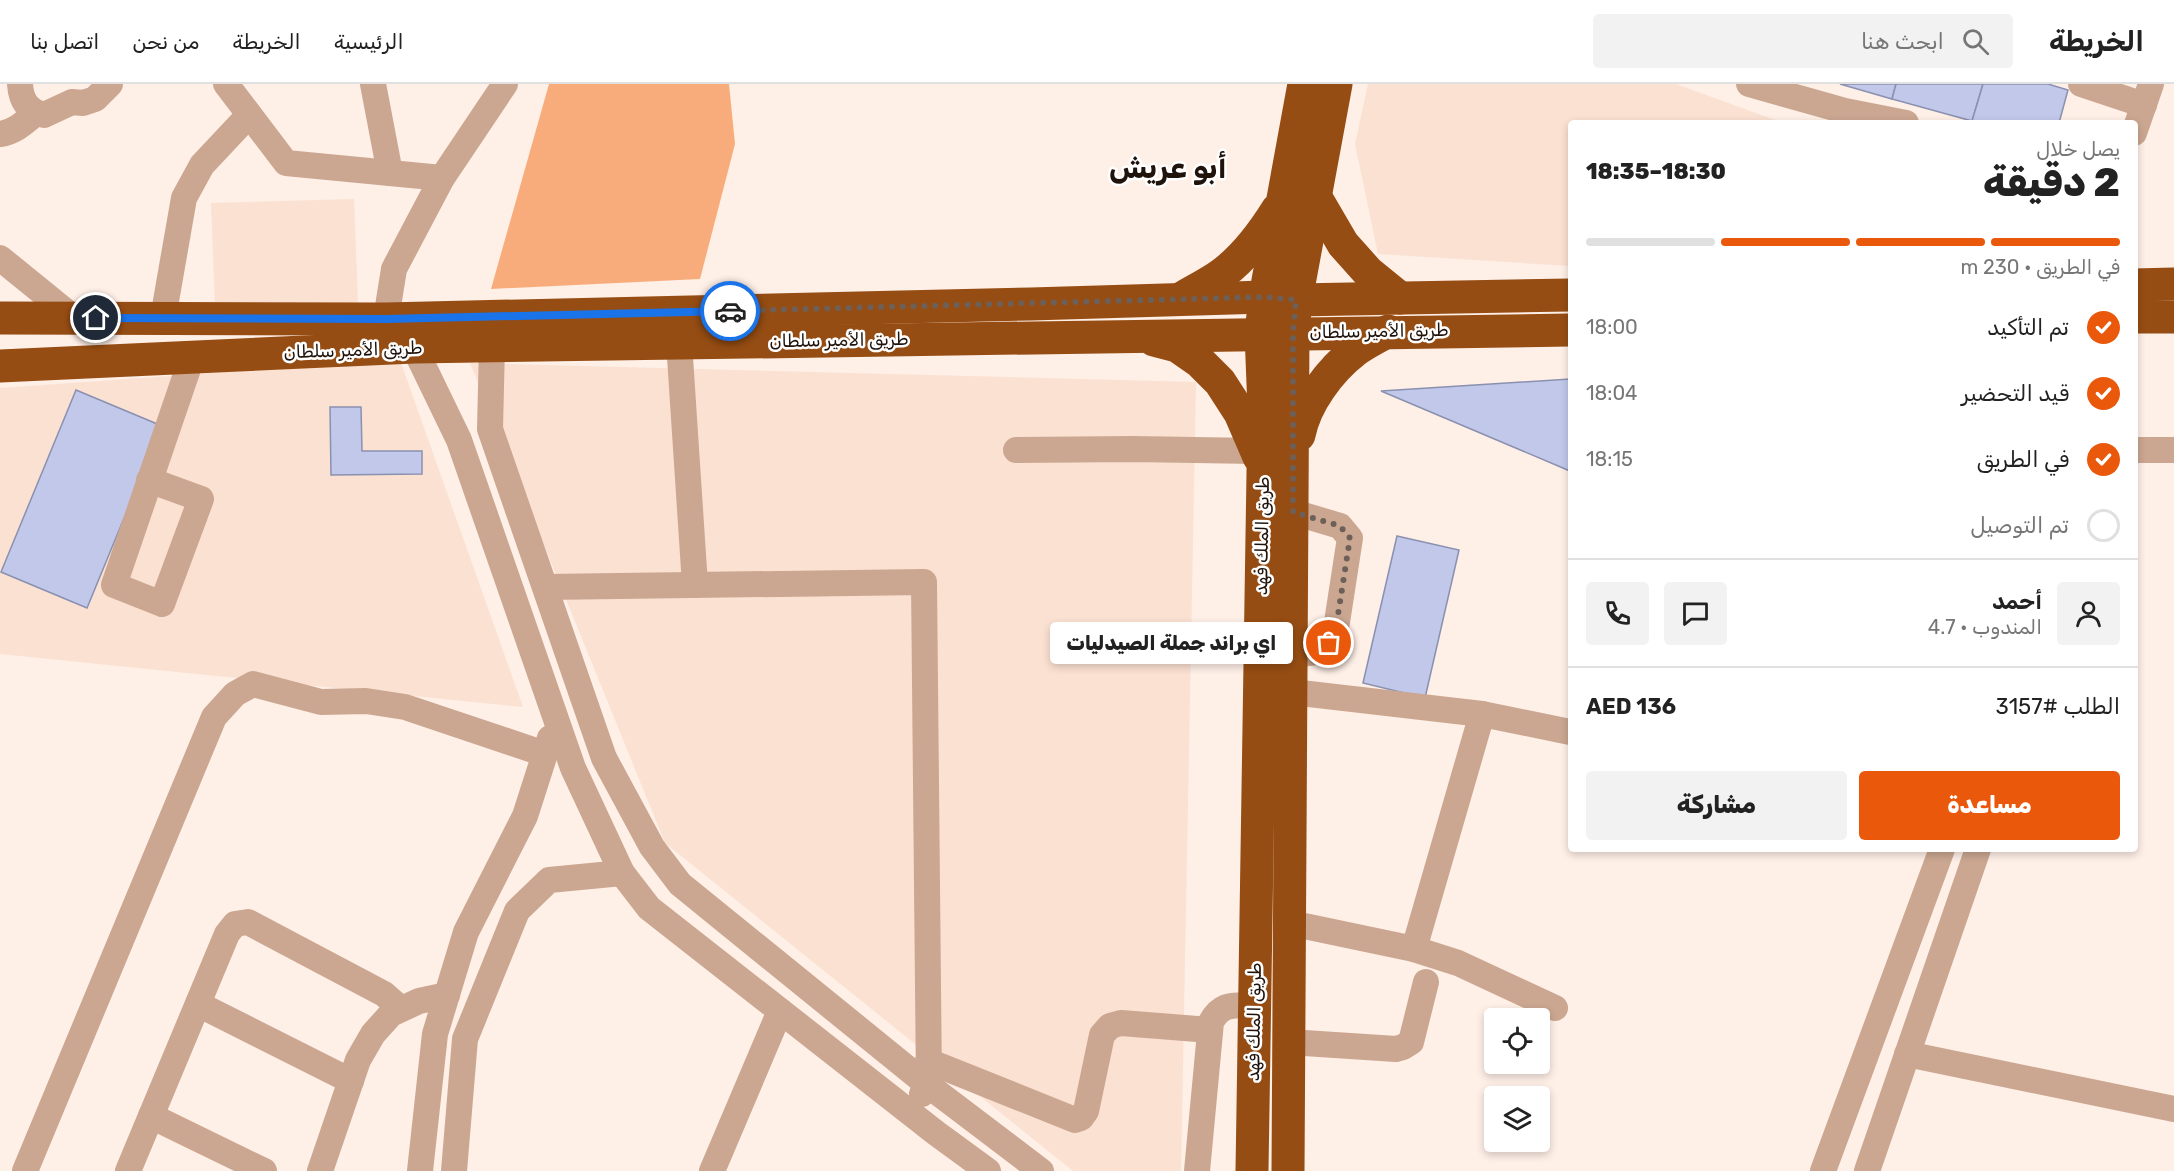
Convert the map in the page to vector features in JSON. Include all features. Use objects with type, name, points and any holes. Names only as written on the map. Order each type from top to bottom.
[{"type":"highway","name":"طريق الملك فهد","points":[[1252,1171],[1254,1005],[1271,460],[1280,298],[1282,201],[1304,84]]},
{"type":"highway","name":"طريق الملك فهد","points":[[1280,298],[1315,196],[1335,84]]},
{"type":"highway","points":[[1315,196],[1343,244],[1368,272],[1400,298]]},
{"type":"highway","points":[[1179,300],[1221,275],[1242,257],[1259,237],[1282,201]]},
{"type":"highway","points":[[2138,285],[2174,284]]},
{"type":"highway","name":"طريق الأمير سلطان","points":[[0,318],[386,319],[1179,300],[1568,295]]},
{"type":"highway","points":[[2138,317],[2174,317]]},
{"type":"highway","name":"طريق الأمير سلطان","points":[[0,366],[492,345],[1568,330]]},
{"type":"highway","points":[[1132,335],[1177,346],[1200,362],[1220,382],[1271,460],[1301,421],[1319,389],[1355,350],[1388,331]]},
{"type":"highway","name":"طريق الملك فهد","points":[[1271,460],[1293,512],[1288,1171]]},
{"type":"street","points":[[20,84],[20,92],[26,105],[36,113],[44,115],[72,102],[83,103],[95,99],[110,84]]},
{"type":"street","points":[[226,84],[286,163],[442,178]]},
{"type":"street","points":[[373,84],[390,173]]},
{"type":"street","points":[[386,319],[394,269],[442,178],[505,84]]},
{"type":"street","points":[[1749,84],[1845,111],[1891,120]]},
{"type":"street","points":[[2081,84],[2148,94],[2138,122]]},
{"type":"street","points":[[0,134],[18,128],[36,113]]},
{"type":"street","points":[[163,318],[184,198],[202,165],[249,115]]},
{"type":"street","points":[[0,258],[74,318]]},
{"type":"street","points":[[679,342],[695,585]]},
{"type":"street","points":[[492,345],[490,429],[604,758],[652,847],[680,884],[928,1074],[1041,1171]]},
{"type":"street","points":[[414,347],[459,440],[573,768],[622,873],[649,908],[988,1171]]},
{"type":"street","points":[[149,480],[201,499],[162,604],[114,585],[149,480],[192,357]]},
{"type":"street","points":[[1016,450],[1133,449],[1271,460]]},
{"type":"street","points":[[2138,450],[2174,450]]},
{"type":"street","points":[[1292,655],[1316,652],[1335,634],[1350,538],[1340,526],[1293,512]]},
{"type":"street","points":[[488,523],[519,513]]},
{"type":"street","points":[[545,586],[924,582],[928,1074],[910,1111]]},
{"type":"street","points":[[25,1171],[214,717],[235,694],[253,684],[321,702],[366,700],[405,707],[545,754]]},
{"type":"street","points":[[1292,692],[1482,714],[1568,732]]},
{"type":"street","points":[[1414,950],[1482,714]]},
{"type":"street","points":[[420,1171],[435,1034],[466,932],[525,816],[556,718]]},
{"type":"street","points":[[1823,1171],[1941,852]]},
{"type":"street","points":[[1867,1171],[1977,852]]},
{"type":"street","points":[[454,1171],[465,1039],[518,911],[549,880],[622,873]]},
{"type":"street","points":[[128,1171],[227,934],[235,924],[248,922],[384,993],[401,1009]]},
{"type":"street","points":[[1290,923],[1414,950],[1458,963],[1555,1008]]},
{"type":"street","points":[[1289,1042],[1396,1049],[1403,1047],[1411,1042],[1426,982]]},
{"type":"street","points":[[320,1171],[358,1060],[373,1034],[391,1014],[419,1001],[447,995]]},
{"type":"street","points":[[198,1004],[351,1081]]},
{"type":"street","points":[[1197,1171],[1211,1022],[1215,1013],[1224,1006],[1254,1005]]},
{"type":"street","points":[[712,1171],[780,1011]]},
{"type":"street","points":[[928,1074],[1075,1120],[1081,1118],[1086,1111],[1102,1035],[1110,1026],[1121,1023],[1210,1030]]},
{"type":"street","points":[[1907,1054],[2174,1109]]},
{"type":"street","points":[[151,1116],[264,1171]]},
{"type":"shaded area","points":[[549,84],[729,84],[735,144],[700,279],[491,289]]},
{"type":"shaded area","points":[[1368,84],[1676,84],[1775,120],[1568,120],[1568,266],[1378,254],[1355,144]]},
{"type":"shaded area","points":[[354,199],[358,303],[215,307],[211,203]]},
{"type":"shaded area","points":[[400,360],[523,707],[0,654],[0,388]]},
{"type":"shaded area","points":[[470,363],[1196,382],[1181,1171],[1073,1171],[665,843]]},
{"type":"building","points":[[1840,84],[1896,84],[1892,99]]},
{"type":"building","points":[[1896,84],[1983,84],[1972,120],[1892,99]]},
{"type":"building","points":[[1983,84],[2048,84],[2068,90],[2060,120],[1972,120]]},
{"type":"building","points":[[1568,379],[1568,470],[1381,391]]},
{"type":"building","points":[[76,390],[162,426],[87,608],[1,572]]},
{"type":"building","points":[[330,407],[361,407],[362,451],[422,451],[422,474],[331,475]]},
{"type":"building","points":[[1397,536],[1459,550],[1425,698],[1363,683]]},
{"type":"way so far","points":[[730,311],[1265,297],[1296,300],[1293,333],[1293,512],[1340,526],[1350,538],[1335,634],[1329,643]]},
{"type":"place","name":"اي براند جملة الصيدليات","points":[[1329,643]]},
{"type":"district","name":"أبو عريش","points":[[1168,168]]},
{"type":"route","points":[[96,318],[386,319],[730,311]]}]
